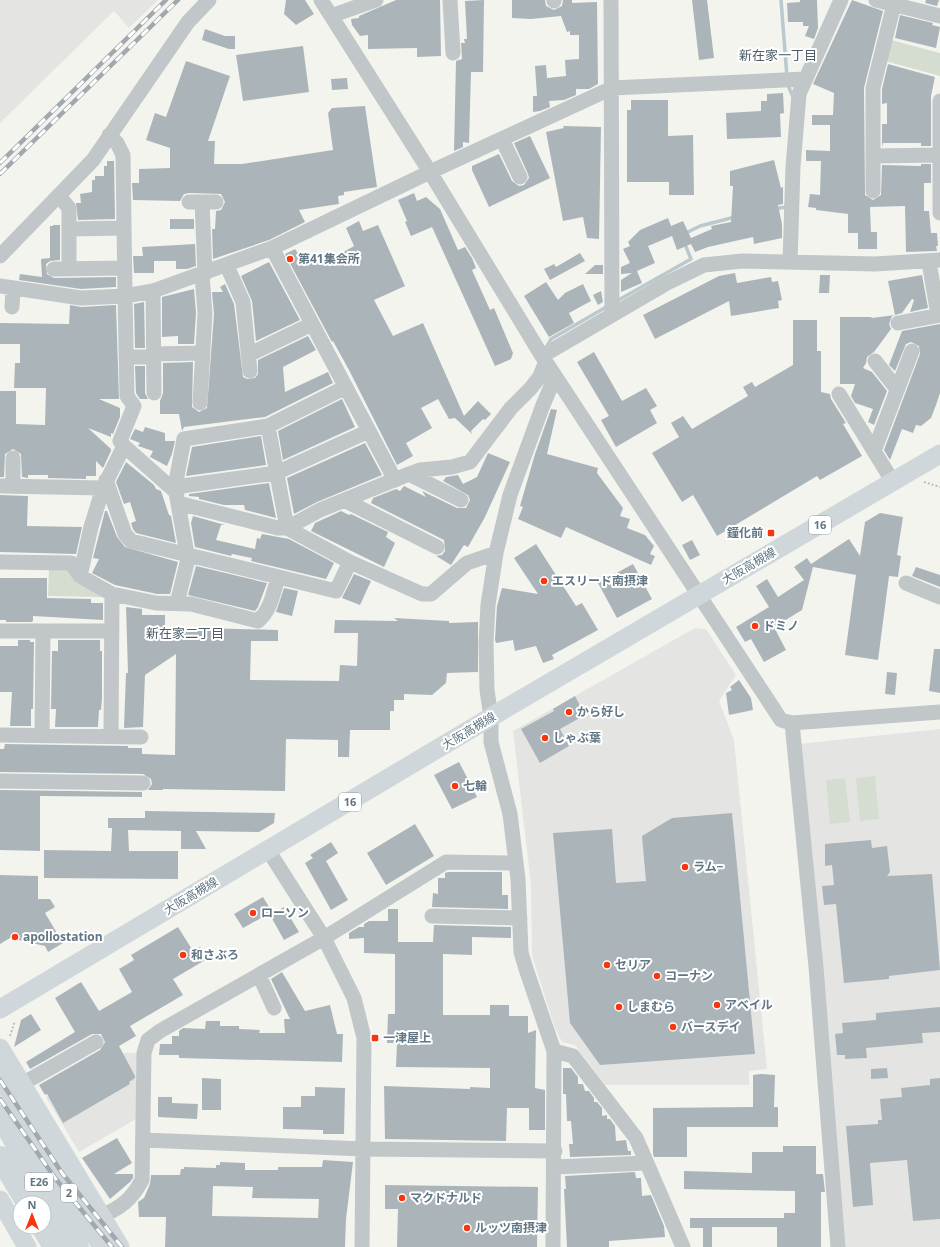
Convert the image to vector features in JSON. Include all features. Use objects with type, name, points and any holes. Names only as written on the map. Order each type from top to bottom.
[{"type":"highway","name":"E26","points":[[0,1116],[78,1247]]},
{"type":"highway","name":"E26","points":[[0,1157],[22,1195]]},
{"type":"highway","points":[[47,1235],[54,1247]]},
{"type":"main road","name":"大阪高槻線","points":[[0,1009],[491,717],[940,454]]},
{"type":"main road","points":[[0,1048],[120,1247]]},
{"type":"main road","name":"2","points":[[0,1075],[36,1139],[102,1247]]},
{"type":"main road","points":[[0,1200],[27,1247]]},
{"type":"main road","points":[[0,1224],[14,1247]]},
{"type":"street","points":[[0,256],[93,160],[188,22],[209,0]]},
{"type":"street","points":[[321,0],[430,172],[548,366],[782,720],[792,723],[940,712]]},
{"type":"street","points":[[331,16],[376,0]]},
{"type":"street","points":[[450,0],[453,53]]},
{"type":"street","points":[[611,0],[612,308]]},
{"type":"street","points":[[793,79],[841,0]]},
{"type":"street","points":[[876,0],[940,16]]},
{"type":"street","points":[[873,191],[873,88],[894,4]]},
{"type":"street","points":[[12,307],[6,288],[81,298],[125,296],[153,291],[227,266],[272,248],[502,139],[612,94],[793,79]]},
{"type":"street","points":[[790,262],[799,94],[793,79]]},
{"type":"street","points":[[940,102],[940,213]]},
{"type":"street","points":[[109,135],[117,143],[123,155],[126,396],[134,406],[120,441],[124,446],[177,494],[278,528],[287,528],[350,562],[422,594],[430,594],[467,563],[496,553]]},
{"type":"street","points":[[502,139],[520,177]]},
{"type":"street","points":[[873,156],[940,155]]},
{"type":"street","points":[[58,196],[69,208],[70,269]]},
{"type":"street","points":[[200,403],[205,313],[202,202]]},
{"type":"street","points":[[69,229],[124,228]]},
{"type":"street","points":[[272,248],[395,480]]},
{"type":"street","points":[[287,528],[320,510],[346,501],[420,470],[452,467],[470,462],[511,408],[531,388],[548,366],[612,308],[704,265],[742,261],[875,264],[935,261],[939,315],[898,323]]},
{"type":"street","points":[[227,266],[243,302],[250,371]]},
{"type":"street","points":[[54,269],[124,268]]},
{"type":"street","points":[[153,291],[154,392]]},
{"type":"street","points":[[248,355],[312,324]]},
{"type":"street","points":[[874,451],[912,351]]},
{"type":"street","points":[[126,357],[203,353]]},
{"type":"street","points":[[875,361],[897,389]]},
{"type":"street","points":[[548,366],[543,405],[510,495],[496,553],[488,605],[486,643],[487,690],[491,717],[491,742],[510,814],[516,863],[521,952],[554,1051],[555,1167],[553,1247]]},
{"type":"street","points":[[177,603],[188,559],[177,494],[184,439],[268,426],[346,387]]},
{"type":"street","points":[[839,394],[893,482]]},
{"type":"street","points":[[268,426],[287,528]]},
{"type":"street","points":[[177,494],[276,473],[369,431]]},
{"type":"street","points":[[80,576],[91,527],[105,484],[124,446]]},
{"type":"street","points":[[13,458],[6,486],[105,484]]},
{"type":"street","points":[[410,474],[461,500]]},
{"type":"street","points":[[105,484],[125,534],[131,541],[336,591],[350,562]]},
{"type":"street","points":[[346,501],[437,547]]},
{"type":"street","points":[[0,562],[71,563],[80,576],[112,594],[156,603],[191,604],[258,621],[265,615],[269,608],[278,578]]},
{"type":"street","points":[[906,583],[940,597]]},
{"type":"street","points":[[111,737],[112,594]]},
{"type":"street","points":[[0,631],[112,631]]},
{"type":"street","points":[[42,736],[43,632]]},
{"type":"street","points":[[792,723],[816,966],[838,1247]]},
{"type":"street","points":[[0,735],[141,737]]},
{"type":"street","points":[[0,781],[143,784]]},
{"type":"street","points":[[268,850],[324,938],[354,998],[364,1038],[362,1247]]},
{"type":"street","points":[[100,1216],[126,1203],[135,1194],[142,1180],[144,1053],[148,1040],[160,1031],[324,938],[446,862],[516,863]]},
{"type":"street","points":[[432,916],[520,918]]},
{"type":"street","points":[[259,975],[274,1008]]},
{"type":"street","points":[[22,1084],[96,1042]]},
{"type":"street","points":[[554,1051],[573,1056],[583,1067],[636,1138],[683,1247]]},
{"type":"street","points":[[143,1140],[364,1148],[555,1151]]},
{"type":"street","points":[[555,1167],[646,1163]]},
{"type":"shaded area","points":[[0,0],[158,0],[129,28],[114,11],[0,123]]},
{"type":"shaded area","points":[[891,40],[940,53],[940,76],[885,61]]},
{"type":"shaded area","points":[[49,569],[70,569],[102,597],[48,596]]},
{"type":"shaded area","points":[[695,628],[706,629],[736,675],[719,701],[734,740],[767,1069],[749,1071],[749,1085],[605,1085],[575,1045],[562,1042],[555,1028],[532,956],[531,885],[513,731]]},
{"type":"shaded area","points":[[940,729],[940,1247],[845,1247],[798,744]]},
{"type":"shaded area","points":[[875,776],[879,819],[860,821],[856,778]]},
{"type":"shaded area","points":[[845,778],[850,822],[830,824],[826,780]]},
{"type":"shaded area","points":[[123,1053],[137,1053],[136,1119],[79,1152],[46,1097]]},
{"type":"building","points":[[286,0],[305,0],[314,14],[296,25],[284,14]]},
{"type":"building","points":[[396,0],[440,0],[441,56],[417,57],[417,48],[368,49],[368,35],[360,36],[352,25],[351,19],[359,18],[359,16]]},
{"type":"building","points":[[484,0],[483,72],[471,72],[469,143],[463,142],[463,147],[454,151],[456,61],[462,59],[461,43],[465,43],[464,39],[467,39],[465,1]]},
{"type":"building","points":[[512,0],[545,0],[546,6],[554,10],[562,6],[563,0],[572,0],[572,3],[597,2],[598,84],[589,89],[576,89],[576,95],[564,100],[549,101],[550,107],[533,112],[533,96],[537,96],[535,66],[546,65],[547,78],[566,76],[565,60],[579,59],[579,35],[570,35],[570,31],[567,32],[561,16],[531,19],[512,18]]},
{"type":"building","points":[[692,0],[707,0],[714,58],[699,60]]},
{"type":"building","points":[[800,0],[817,0],[818,28],[814,39],[805,36],[809,26],[803,26],[803,22],[788,22],[787,3],[800,2]]},
{"type":"building","points":[[852,0],[883,11],[864,88],[865,195],[873,200],[881,195],[882,165],[921,166],[921,164],[931,164],[931,183],[924,183],[924,211],[929,211],[931,233],[937,233],[937,251],[906,252],[905,206],[870,207],[871,232],[877,232],[877,249],[858,249],[858,233],[848,233],[848,214],[816,210],[816,208],[808,207],[810,194],[820,195],[821,161],[806,161],[806,150],[830,151],[830,125],[812,125],[812,115],[833,115],[834,93],[813,84]]},
{"type":"building","points":[[926,0],[939,0],[937,6],[925,3]]},
{"type":"building","points":[[900,15],[933,23],[932,25],[940,27],[936,48],[895,38]]},
{"type":"building","points":[[205,29],[225,36],[235,36],[235,49],[229,49],[202,40]]},
{"type":"building","points":[[303,46],[309,92],[243,101],[236,55]]},
{"type":"building","points":[[186,61],[230,76],[208,141],[215,141],[214,164],[242,164],[333,150],[328,113],[332,108],[365,106],[377,187],[344,192],[344,195],[338,196],[339,204],[299,210],[305,222],[269,240],[213,259],[212,229],[215,229],[216,211],[221,210],[225,202],[221,194],[189,193],[184,194],[180,201],[133,200],[132,183],[139,183],[139,169],[170,168],[170,148],[146,140],[155,113],[166,117]]},
{"type":"building","points":[[888,64],[935,77],[931,96],[931,146],[921,146],[921,143],[883,143],[882,147],[882,124],[887,124],[887,103],[882,104],[882,89]]},
{"type":"building","points":[[347,78],[348,89],[332,90],[331,79]]},
{"type":"building","points":[[783,93],[784,113],[780,114],[781,137],[727,139],[726,113],[761,111],[761,101],[767,101],[767,94]]},
{"type":"building","points":[[631,100],[668,100],[668,136],[693,135],[694,195],[669,195],[669,182],[627,182],[627,110],[631,110]]},
{"type":"building","points":[[563,126],[601,127],[599,239],[587,238],[583,217],[563,221],[546,132],[564,128]]},
{"type":"building","points":[[530,136],[550,178],[489,207],[472,170],[472,166],[499,154],[512,181],[519,186],[524,185],[529,178],[514,143]]},
{"type":"building","points":[[774,160],[781,188],[783,187],[783,204],[778,205],[782,224],[782,238],[754,244],[753,237],[708,247],[695,252],[691,244],[677,250],[672,236],[648,246],[655,263],[637,271],[642,283],[621,292],[621,280],[632,273],[621,274],[621,267],[630,263],[623,249],[630,246],[628,242],[640,230],[668,218],[671,226],[683,221],[691,238],[712,229],[711,226],[731,222],[733,186],[730,186],[730,171]]},
{"type":"building","points":[[107,161],[114,161],[115,219],[78,220],[76,203],[81,203],[80,194],[92,192],[92,180],[95,180],[95,176],[104,176],[104,166],[107,166]]},
{"type":"building","points":[[414,193],[417,201],[426,197],[440,209],[458,250],[465,247],[472,258],[476,268],[472,270],[490,310],[494,308],[513,353],[511,359],[495,366],[432,227],[411,236],[405,222],[407,221],[398,200]]},
{"type":"building","points":[[170,219],[194,219],[194,229],[170,229]]},
{"type":"building","points":[[359,221],[363,231],[378,225],[405,286],[374,300],[393,336],[423,323],[464,416],[478,401],[491,414],[485,420],[483,419],[471,431],[472,434],[455,418],[449,419],[438,399],[421,408],[432,428],[406,443],[413,456],[397,465],[349,370],[333,341],[332,342],[285,254],[295,249],[301,258],[305,256],[308,263],[329,251],[333,258],[354,246],[346,228]]},
{"type":"building","points":[[60,225],[60,260],[50,261],[46,264],[47,274],[54,278],[116,277],[116,287],[81,289],[19,280],[20,274],[42,277],[41,259],[50,258],[50,226]]},
{"type":"building","points":[[195,244],[196,266],[187,269],[176,269],[176,261],[154,261],[154,273],[134,273],[133,256],[143,256],[142,247]]},
{"type":"building","points":[[580,253],[585,261],[550,280],[544,269],[554,264],[556,267]]},
{"type":"building","points":[[269,262],[300,320],[256,341],[252,301],[241,276]]},
{"type":"building","points":[[595,265],[603,265],[603,274],[585,274]]},
{"type":"building","points":[[735,273],[737,283],[771,277],[772,282],[778,281],[782,300],[778,301],[779,308],[731,316],[729,301],[655,339],[643,315],[719,276]]},
{"type":"building","points":[[820,275],[830,275],[829,293],[819,293]]},
{"type":"building","points":[[922,275],[928,308],[910,312],[914,300],[912,299],[902,313],[892,316],[889,324],[891,329],[874,352],[867,357],[863,368],[872,372],[887,391],[874,425],[868,422],[873,409],[855,403],[851,396],[855,384],[840,384],[840,317],[872,318],[895,315],[888,281]]},
{"type":"building","points":[[546,282],[558,300],[565,293],[583,284],[591,301],[569,313],[574,323],[549,337],[524,296]]},
{"type":"building","points":[[225,284],[234,304],[243,377],[247,379],[255,378],[258,374],[258,360],[308,336],[316,350],[283,367],[285,392],[328,372],[333,383],[265,417],[184,427],[182,431],[179,414],[160,414],[160,401],[163,393],[163,363],[193,362],[192,407],[199,412],[207,408],[214,314],[212,292],[223,292],[220,287]]},
{"type":"building","points":[[194,289],[196,313],[194,344],[178,344],[178,336],[162,337],[162,297]]},
{"type":"building","points":[[601,291],[603,302],[598,305],[593,295]]},
{"type":"building","points":[[144,302],[145,348],[135,348],[134,304]]},
{"type":"building","points":[[70,305],[81,307],[116,305],[119,399],[99,399],[120,408],[120,417],[113,434],[111,433],[111,437],[88,428],[111,449],[111,451],[103,468],[96,461],[96,476],[86,476],[86,479],[48,478],[48,475],[28,475],[28,478],[22,477],[21,454],[13,449],[5,454],[4,477],[0,477],[0,391],[16,391],[16,424],[45,425],[46,388],[14,388],[15,363],[20,363],[20,344],[0,344],[0,323],[69,324]]},
{"type":"building","points":[[793,320],[817,320],[817,351],[821,351],[821,392],[830,394],[831,399],[846,423],[843,424],[862,456],[820,480],[817,476],[717,536],[693,495],[682,502],[652,453],[679,437],[671,423],[683,416],[692,429],[748,396],[743,387],[752,382],[755,387],[793,365]]},
{"type":"building","points":[[940,324],[940,393],[936,405],[931,418],[921,426],[916,425],[913,433],[902,429],[890,460],[884,450],[920,354],[919,346],[911,342],[906,344],[895,371],[889,365],[902,331]]},
{"type":"building","points":[[594,352],[622,401],[646,388],[657,406],[650,410],[657,423],[616,447],[601,420],[609,416],[577,362]]},
{"type":"building","points":[[135,366],[145,366],[145,393],[148,399],[140,399],[136,393]]},
{"type":"building","points":[[342,399],[355,427],[283,460],[278,431]]},
{"type":"building","points":[[551,409],[557,410],[547,454],[598,468],[597,473],[623,508],[620,516],[630,519],[627,528],[645,535],[654,546],[650,554],[655,556],[651,565],[566,527],[561,538],[518,519],[523,507],[520,506],[535,454]]},
{"type":"building","points":[[145,427],[165,433],[165,441],[175,441],[167,466],[150,457],[153,451],[138,446],[140,443],[130,439],[135,429],[143,432]]},
{"type":"building","points":[[261,436],[266,465],[186,476],[192,447]]},
{"type":"building","points":[[365,443],[382,475],[317,502],[294,514],[287,478]]},
{"type":"building","points":[[488,453],[510,462],[485,517],[468,547],[464,545],[451,565],[436,556],[442,555],[445,551],[444,540],[371,503],[373,498],[396,489],[400,491],[404,486],[426,497],[422,491],[457,508],[466,508],[470,500],[468,495],[443,481],[446,477],[458,475],[463,484],[477,477]]},
{"type":"building","points":[[126,462],[154,485],[156,489],[161,491],[169,515],[171,516],[176,543],[136,533],[133,529],[131,523],[136,521],[130,502],[124,504],[116,482]]},
{"type":"building","points":[[269,483],[276,518],[245,510],[244,505],[224,505],[199,499],[199,497],[189,496],[189,494]]},
{"type":"building","points":[[0,495],[28,496],[27,526],[82,527],[76,554],[0,552]]},
{"type":"building","points":[[105,511],[107,511],[117,537],[125,547],[178,562],[170,594],[157,594],[115,585],[92,573],[99,559],[93,558]]},
{"type":"building","points":[[341,511],[349,515],[351,514],[388,532],[386,537],[395,543],[384,567],[311,531],[315,523]]},
{"type":"building","points":[[880,513],[903,517],[897,555],[901,556],[898,577],[889,576],[878,660],[845,655],[856,575],[813,567],[802,610],[774,627],[786,650],[764,662],[751,639],[745,642],[736,627],[769,607],[756,586],[767,579],[778,597],[804,580],[794,567],[807,558],[811,564],[849,539],[860,556],[865,522]]},
{"type":"building","points":[[193,516],[225,525],[221,525],[216,540],[255,549],[257,538],[260,539],[262,534],[289,539],[334,563],[326,579],[251,561],[252,558],[232,554],[231,556],[195,547],[191,523]]},
{"type":"building","points":[[692,540],[700,555],[690,560],[682,545]]},
{"type":"building","points":[[536,544],[576,606],[582,603],[598,630],[552,655],[554,659],[543,663],[536,646],[515,651],[513,640],[496,643],[495,640],[497,606],[502,588],[538,594],[514,558]]},
{"type":"building","points":[[633,564],[652,599],[617,618],[598,583]]},
{"type":"building","points":[[196,566],[267,583],[258,607],[255,611],[188,595]]},
{"type":"building","points":[[916,567],[940,575],[940,587],[912,576]]},
{"type":"building","points":[[354,574],[371,581],[360,605],[342,598]]},
{"type":"building","points":[[0,578],[47,578],[47,598],[91,599],[91,603],[103,603],[103,620],[33,616],[33,621],[31,622],[6,622],[6,620],[0,620]]},
{"type":"building","points":[[284,588],[298,591],[292,616],[276,612]]},
{"type":"building","points":[[126,607],[142,609],[142,615],[165,615],[165,627],[278,630],[278,641],[251,641],[250,680],[339,681],[340,665],[357,666],[358,633],[334,633],[335,620],[398,621],[394,618],[449,621],[449,623],[478,622],[478,672],[447,673],[446,683],[432,695],[404,694],[404,700],[394,700],[394,711],[390,711],[390,730],[350,730],[349,757],[338,757],[338,740],[286,739],[285,791],[148,790],[152,784],[151,779],[143,774],[0,772],[0,749],[4,749],[5,744],[128,746],[128,748],[142,748],[142,754],[175,755],[176,654],[145,675],[143,727],[124,728],[126,673],[128,673]]},
{"type":"building","points":[[18,640],[30,640],[30,642],[34,642],[33,709],[31,709],[31,726],[10,726],[12,692],[0,692],[0,646],[18,646]]},
{"type":"building","points":[[58,640],[100,640],[100,651],[102,651],[102,699],[101,710],[99,710],[98,727],[55,727],[56,709],[51,709],[52,651],[58,651]]},
{"type":"building","points":[[934,649],[940,649],[940,693],[929,691]]},
{"type":"building","points":[[887,672],[897,673],[895,695],[885,694]]},
{"type":"building","points":[[739,680],[751,698],[753,710],[729,715],[726,693],[732,690],[730,687]]},
{"type":"building","name":"しゃぶ葉","points":[[575,696],[585,715],[560,729],[569,746],[540,763],[521,729],[554,711],[553,709]]},
{"type":"building","name":"七輪","points":[[459,762],[477,797],[452,809],[434,775]]},
{"type":"building","points":[[0,790],[142,792],[142,797],[40,796],[40,851],[0,850]]},
{"type":"building","points":[[145,811],[275,813],[274,823],[259,832],[196,831],[206,849],[181,849],[181,831],[128,830],[129,851],[178,851],[178,879],[44,878],[44,850],[111,851],[112,828],[108,828],[108,818],[145,818]]},
{"type":"building","points":[[732,813],[755,1054],[600,1065],[570,1023],[553,833],[612,829],[616,883],[646,881],[642,836],[672,818]]},
{"type":"building","points":[[415,824],[434,856],[386,885],[367,853]]},
{"type":"building","points":[[871,840],[872,848],[887,846],[890,872],[887,876],[932,874],[940,970],[889,976],[889,979],[844,983],[836,904],[824,905],[822,886],[834,885],[832,865],[825,866],[825,844]]},
{"type":"building","points":[[331,842],[338,853],[326,861],[348,900],[331,910],[305,863],[313,858],[310,855]]},
{"type":"building","points":[[502,872],[502,895],[508,895],[508,909],[432,907],[433,893],[438,894],[438,878],[445,878],[445,873]]},
{"type":"building","points":[[0,875],[38,876],[38,899],[50,899],[55,907],[45,913],[63,943],[48,952],[45,946],[10,938],[0,944]]},
{"type":"building","name":"ローソン","points":[[263,897],[272,912],[243,928],[234,914]]},
{"type":"building","points":[[284,907],[299,932],[284,940],[270,915]]},
{"type":"building","points":[[388,909],[398,909],[398,942],[433,942],[434,925],[511,927],[511,938],[472,937],[472,955],[443,954],[443,1015],[490,1015],[490,1005],[509,1005],[509,1016],[528,1016],[528,1033],[536,1030],[535,1088],[545,1090],[545,1130],[529,1130],[529,1108],[507,1108],[506,1141],[385,1139],[384,1086],[470,1089],[470,1087],[490,1088],[490,1068],[396,1067],[397,1043],[387,1043],[388,1014],[395,1014],[395,954],[364,953],[364,938],[349,939],[349,933],[359,927],[364,927],[364,924],[369,921],[388,921]]},
{"type":"building","points":[[178,927],[193,951],[200,947],[207,959],[173,979],[183,995],[130,1026],[136,1036],[119,1046],[135,1076],[135,1078],[129,1082],[130,1084],[63,1123],[47,1094],[45,1095],[39,1085],[100,1050],[105,1042],[101,1034],[92,1034],[30,1069],[26,1062],[75,1032],[55,998],[81,982],[99,1011],[132,992],[119,969],[134,960],[131,955]]},
{"type":"building","points":[[282,972],[305,1011],[330,1005],[337,1034],[343,1034],[342,1062],[179,1058],[179,1055],[159,1055],[160,1044],[172,1044],[172,1036],[179,1036],[179,1031],[183,1028],[205,1029],[206,1021],[220,1021],[220,1026],[239,1026],[239,1029],[260,1030],[259,1033],[285,1033],[284,1019],[290,1019],[271,979]]},
{"type":"building","points":[[940,1007],[940,1032],[922,1033],[923,1043],[866,1048],[867,1058],[845,1059],[845,1055],[837,1055],[835,1034],[843,1033],[842,1023],[876,1020],[876,1013]]},
{"type":"building","points":[[31,1014],[41,1030],[14,1047],[21,1020]]},
{"type":"building","points":[[563,1068],[571,1068],[578,1077],[578,1084],[583,1084],[585,1091],[589,1091],[594,1098],[594,1102],[597,1102],[602,1108],[602,1116],[607,1115],[607,1119],[610,1119],[615,1126],[616,1141],[626,1140],[628,1151],[631,1151],[631,1155],[570,1157],[569,1144],[573,1144],[571,1121],[567,1121],[566,1094],[563,1094]]},
{"type":"building","points":[[887,1068],[888,1078],[871,1079],[871,1069]]},
{"type":"building","points":[[753,1075],[775,1075],[774,1107],[778,1107],[778,1127],[687,1127],[687,1157],[654,1157],[653,1108],[753,1107]]},
{"type":"building","points":[[202,1078],[221,1079],[221,1110],[202,1110]]},
{"type":"building","points":[[940,1078],[940,1219],[913,1221],[907,1160],[870,1163],[873,1205],[853,1207],[846,1126],[878,1124],[878,1120],[882,1120],[880,1099],[902,1097],[901,1088],[930,1085],[930,1079]]},
{"type":"building","points":[[315,1087],[345,1088],[344,1134],[323,1134],[323,1130],[283,1129],[283,1107],[301,1107],[301,1096],[315,1096]]},
{"type":"building","points":[[158,1097],[172,1097],[172,1103],[198,1104],[197,1119],[158,1117]]},
{"type":"building","points":[[117,1138],[132,1163],[114,1174],[133,1174],[133,1178],[110,1199],[82,1158]]},
{"type":"building","points":[[783,1146],[816,1146],[816,1174],[823,1174],[825,1192],[821,1192],[821,1247],[777,1247],[777,1227],[712,1227],[712,1247],[703,1247],[703,1228],[690,1228],[690,1218],[784,1218],[784,1213],[795,1213],[795,1191],[684,1189],[684,1171],[752,1173],[752,1152],[783,1152]]},
{"type":"building","points":[[323,1160],[353,1162],[346,1219],[345,1247],[165,1247],[166,1217],[139,1217],[138,1202],[144,1198],[150,1184],[151,1175],[180,1175],[181,1169],[184,1169],[184,1167],[216,1168],[216,1165],[220,1165],[220,1162],[245,1163],[245,1170],[278,1170],[278,1167],[322,1167]],"holes":[[[213,1186],[253,1187],[252,1198],[319,1199],[318,1218],[212,1216]]]},
{"type":"building","points":[[635,1172],[636,1178],[641,1178],[642,1196],[651,1195],[664,1226],[665,1237],[609,1241],[609,1247],[567,1247],[564,1189],[566,1189],[565,1176]]},
{"type":"building","name":"ルッツ南摂津","points":[[385,1185],[538,1187],[537,1247],[397,1247],[398,1209],[385,1209]]},
{"type":"waterway","points":[[781,0],[787,77]]},
{"type":"waterway","points":[[787,83],[793,97]]},
{"type":"waterway","points":[[774,209],[786,207],[786,205]]},
{"type":"waterway","points":[[684,234],[700,226],[735,217]]},
{"type":"waterway","points":[[615,302],[691,259],[684,242]]},
{"type":"waterway","points":[[547,346],[551,339],[608,306]]},
{"type":"waterway","points":[[535,373],[540,361]]},
{"type":"railway","points":[[0,163],[166,0]]},
{"type":"railway","points":[[0,174],[178,0]]},
{"type":"railway","points":[[0,1080],[62,1173],[122,1247]]},
{"type":"railway","points":[[0,1099],[55,1178],[112,1247]]},
{"type":"place","name":"第41集会所","points":[[290,259]]},
{"type":"place","name":"鐘化前","points":[[771,533]]},
{"type":"place","name":"エスリード南摂津","points":[[544,581]]},
{"type":"place","name":"ドミノ","points":[[755,626]]},
{"type":"place","name":"から好し","points":[[569,712]]},
{"type":"place","name":"しゃぶ葉","points":[[545,738]]},
{"type":"place","name":"七輪","points":[[455,786]]},
{"type":"place","name":"ラム−","points":[[685,867]]},
{"type":"place","name":"ローソン","points":[[253,913]]},
{"type":"place","name":"apollostation","points":[[15,937]]},
{"type":"place","name":"和さぶろ","points":[[183,955]]},
{"type":"place","name":"セリア","points":[[607,965]]},
{"type":"place","name":"コーナン","points":[[657,976]]},
{"type":"place","name":"アベイル","points":[[717,1005]]},
{"type":"place","name":"しまむら","points":[[619,1007]]},
{"type":"place","name":"バースデイ","points":[[673,1027]]},
{"type":"place","name":"一津屋上","points":[[375,1038]]},
{"type":"place","name":"マクドナルド","points":[[402,1198]]},
{"type":"place","name":"ルッツ南摂津","points":[[467,1228]]},
{"type":"district","name":"新在家一丁目","points":[[778,55]]},
{"type":"district","name":"新在家二丁目","points":[[185,633]]}]
